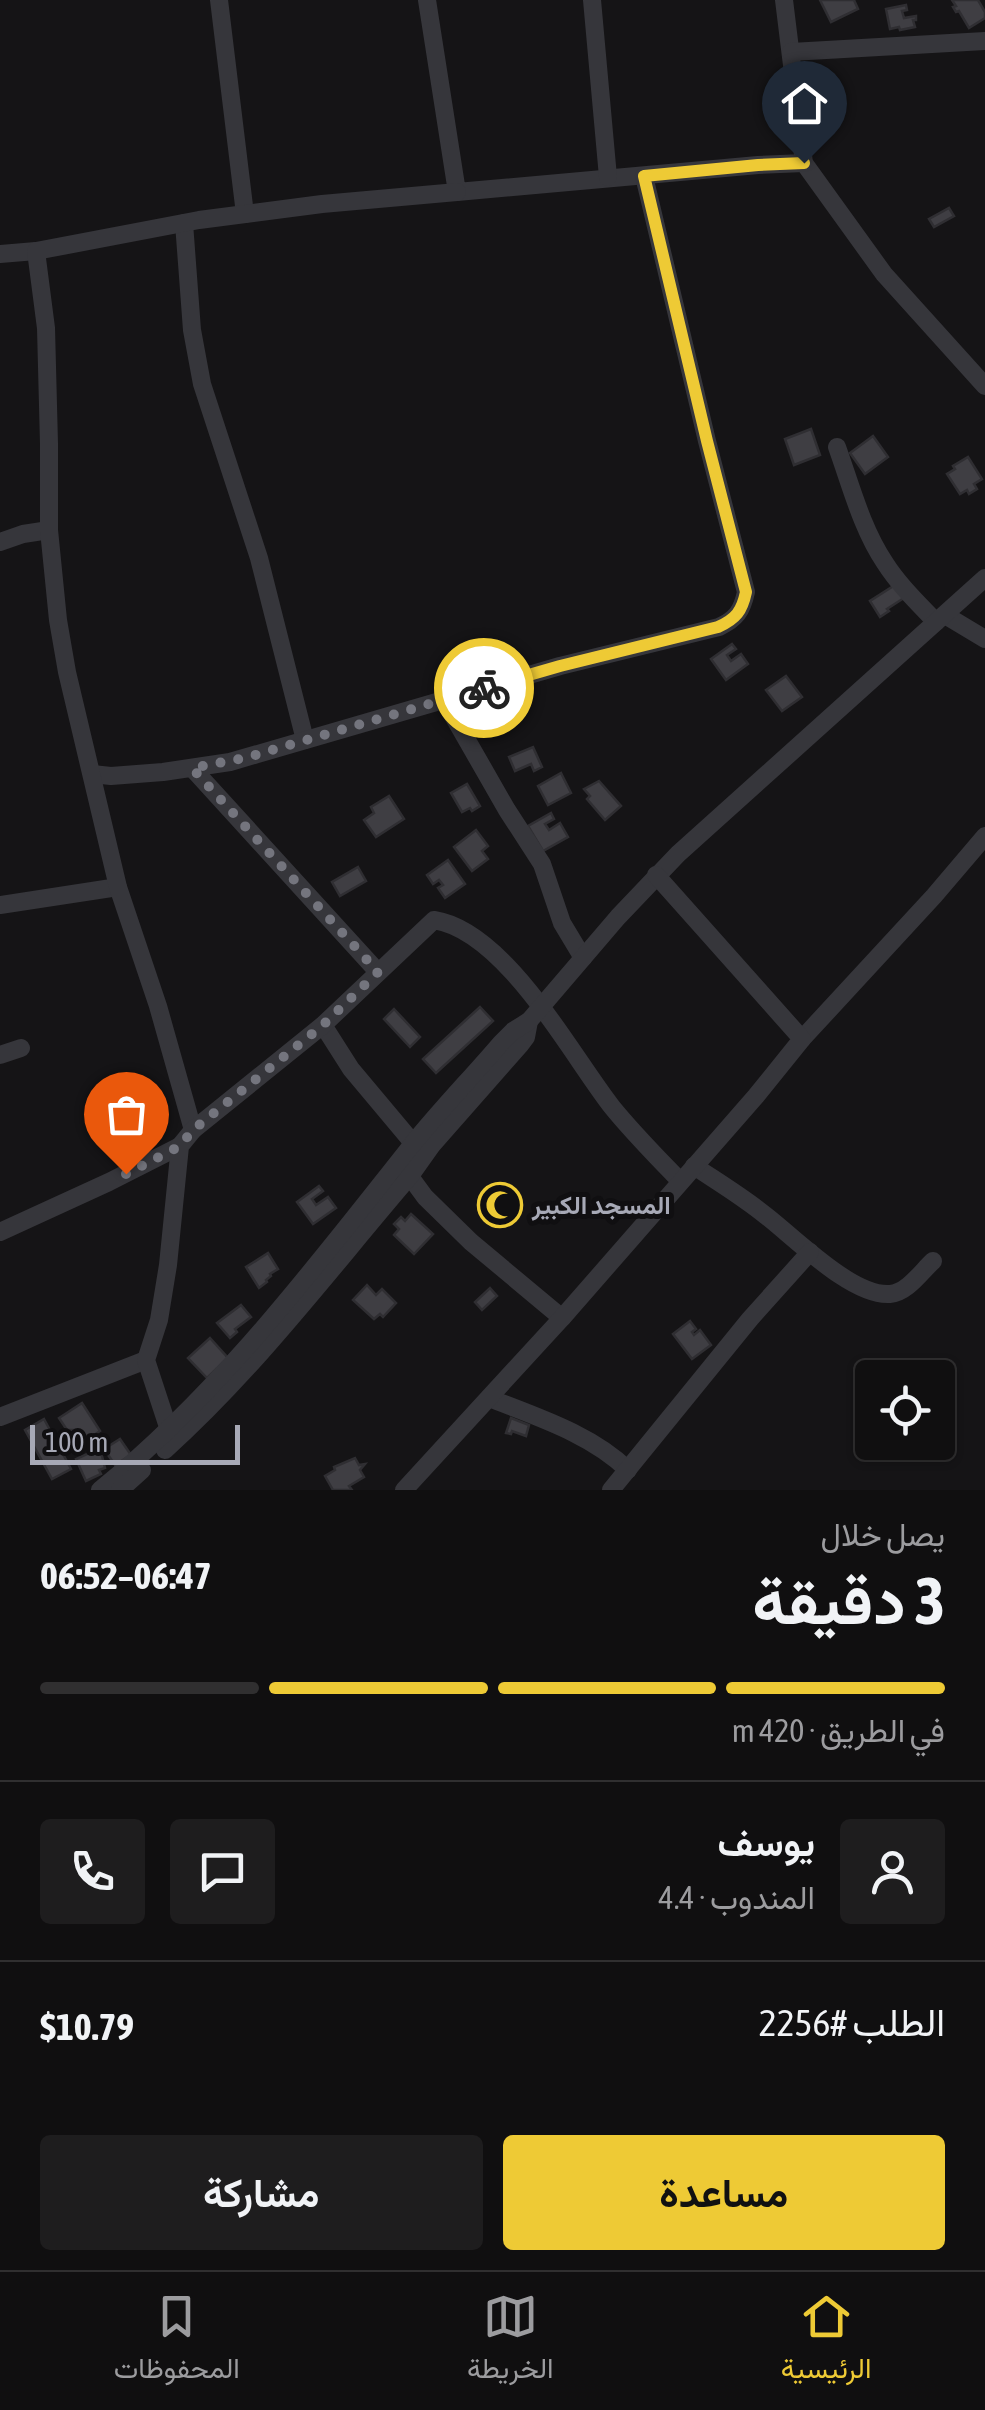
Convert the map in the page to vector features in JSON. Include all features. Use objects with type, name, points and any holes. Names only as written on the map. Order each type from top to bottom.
[{"type":"street","points":[[219,0],[245,214]]},
{"type":"street","points":[[427,0],[457,192]]},
{"type":"street","points":[[592,0],[608,178]]},
{"type":"street","points":[[784,0],[804,163],[884,274],[985,386]]},
{"type":"street","points":[[791,52],[985,41]]},
{"type":"street","points":[[0,254],[322,204],[804,163]]},
{"type":"street","points":[[92,774],[111,776],[192,768],[245,758],[560,666],[718,627],[735,618],[746,592],[644,176]]},
{"type":"street","points":[[184,223],[192,330],[202,384],[259,558],[305,740]]},
{"type":"street","points":[[36,251],[46,344],[48,530],[67,672],[118,886],[193,1130]]},
{"type":"street","points":[[837,448],[878,552],[904,589],[941,618],[985,639]]},
{"type":"street","points":[[0,542],[48,530]]},
{"type":"street","points":[[120,1490],[198,1421],[258,1358],[405,1169],[413,1143],[501,1044],[535,1014],[656,875],[985,578]]},
{"type":"street","points":[[444,700],[542,864],[562,923],[583,958]]},
{"type":"street","points":[[192,768],[378,972]]},
{"type":"street","points":[[404,1490],[562,1318],[802,1038],[985,836]]},
{"type":"street","points":[[656,875],[802,1038]]},
{"type":"street","points":[[0,905],[118,886]]},
{"type":"street","points":[[0,1232],[180,1146],[193,1130],[323,1025],[437,920],[461,931],[506,964],[535,1014],[573,1055],[639,1140],[680,1181]]},
{"type":"street","points":[[100,1490],[137,1478],[169,1430],[520,1045],[535,1014]]},
{"type":"street","points":[[323,1025],[350,1069],[413,1143]]},
{"type":"street","points":[[0,1055],[21,1048]]},
{"type":"street","points":[[169,1430],[146,1360],[160,1320],[180,1146]]},
{"type":"street","points":[[694,1166],[764,1214],[842,1276],[878,1293],[898,1292],[933,1261]]},
{"type":"street","points":[[405,1169],[425,1197],[471,1242],[562,1318]]},
{"type":"street","points":[[611,1490],[750,1319],[810,1252]]},
{"type":"street","points":[[0,1416],[146,1360]]},
{"type":"street","points":[[490,1398],[588,1440],[628,1470]]},
{"type":"building","points":[[820,0],[854,0],[858,9],[831,22]]},
{"type":"building","points":[[952,0],[978,0],[985,18],[969,28]]},
{"type":"building","points":[[906,5],[907,10],[902,11],[904,18],[916,16],[915,27],[890,29],[886,9]]},
{"type":"building","points":[[949,208],[954,216],[934,227],[929,219]]},
{"type":"building","points":[[811,429],[820,455],[794,465],[785,439]]},
{"type":"building","points":[[873,436],[888,457],[865,474],[850,453]]},
{"type":"building","points":[[968,457],[982,479],[974,484],[977,489],[960,494],[947,474]]},
{"type":"building","points":[[895,585],[904,598],[880,617],[870,601]]},
{"type":"building","points":[[732,644],[736,649],[727,655],[731,661],[741,654],[748,664],[726,680],[711,659]]},
{"type":"building","points":[[786,676],[802,697],[782,711],[766,690]]},
{"type":"building","points":[[533,747],[542,767],[534,771],[531,764],[515,771],[509,757]]},
{"type":"building","points":[[561,773],[571,793],[548,805],[538,786]]},
{"type":"building","points":[[599,781],[621,806],[605,820],[587,799],[590,796],[584,789]]},
{"type":"building","points":[[467,784],[480,806],[462,812],[451,793]]},
{"type":"building","points":[[389,796],[404,819],[376,837],[364,820],[374,813],[371,807]]},
{"type":"building","points":[[551,813],[554,819],[545,824],[549,830],[560,823],[568,837],[543,851],[528,826]]},
{"type":"building","points":[[476,830],[488,846],[482,851],[488,859],[472,871],[454,847]]},
{"type":"building","points":[[448,860],[465,884],[445,898],[438,888],[443,885],[439,880],[433,884],[427,875]]},
{"type":"building","points":[[358,867],[366,881],[340,896],[332,882]]},
{"type":"building","points":[[480,1007],[493,1021],[436,1073],[423,1059]]},
{"type":"building","points":[[394,1009],[420,1037],[410,1047],[384,1019]]},
{"type":"building","points":[[319,1186],[323,1191],[312,1199],[316,1205],[328,1197],[336,1208],[313,1224],[297,1202]]},
{"type":"building","points":[[411,1214],[433,1234],[414,1254],[394,1235],[399,1229],[394,1224]]},
{"type":"building","points":[[268,1253],[278,1269],[259,1288],[246,1267]]},
{"type":"building","points":[[367,1285],[376,1295],[382,1289],[396,1303],[383,1317],[380,1314],[374,1319],[353,1300]]},
{"type":"building","points":[[490,1288],[497,1296],[482,1310],[475,1302]]},
{"type":"building","points":[[241,1305],[251,1317],[230,1338],[217,1323]]},
{"type":"building","points":[[690,1321],[696,1329],[694,1335],[700,1330],[711,1345],[692,1359],[673,1334]]},
{"type":"building","points":[[210,1338],[228,1358],[207,1378],[188,1358]]},
{"type":"building","points":[[82,1403],[100,1431],[82,1443],[59,1418]]},
{"type":"building","points":[[511,1418],[529,1425],[526,1436],[506,1433]]},
{"type":"building","points":[[44,1419],[71,1469],[52,1479],[25,1430]]},
{"type":"building","points":[[120,1439],[131,1455],[115,1465],[104,1449]]},
{"type":"building","points":[[100,1448],[105,1468],[86,1481],[76,1459]]},
{"type":"building","points":[[355,1458],[359,1465],[365,1464],[360,1470],[364,1477],[349,1486],[352,1490],[333,1490],[325,1476],[334,1467]]},
{"type":"way so far","points":[[126,1174],[180,1146],[193,1130],[323,1025],[378,972],[192,768],[245,758],[484,688]]},
{"type":"place","name":"المسجد الكبير","points":[[500,1205]]},
{"type":"route","points":[[484,688],[718,627],[739,614],[746,592],[644,176],[804,163]]}]
